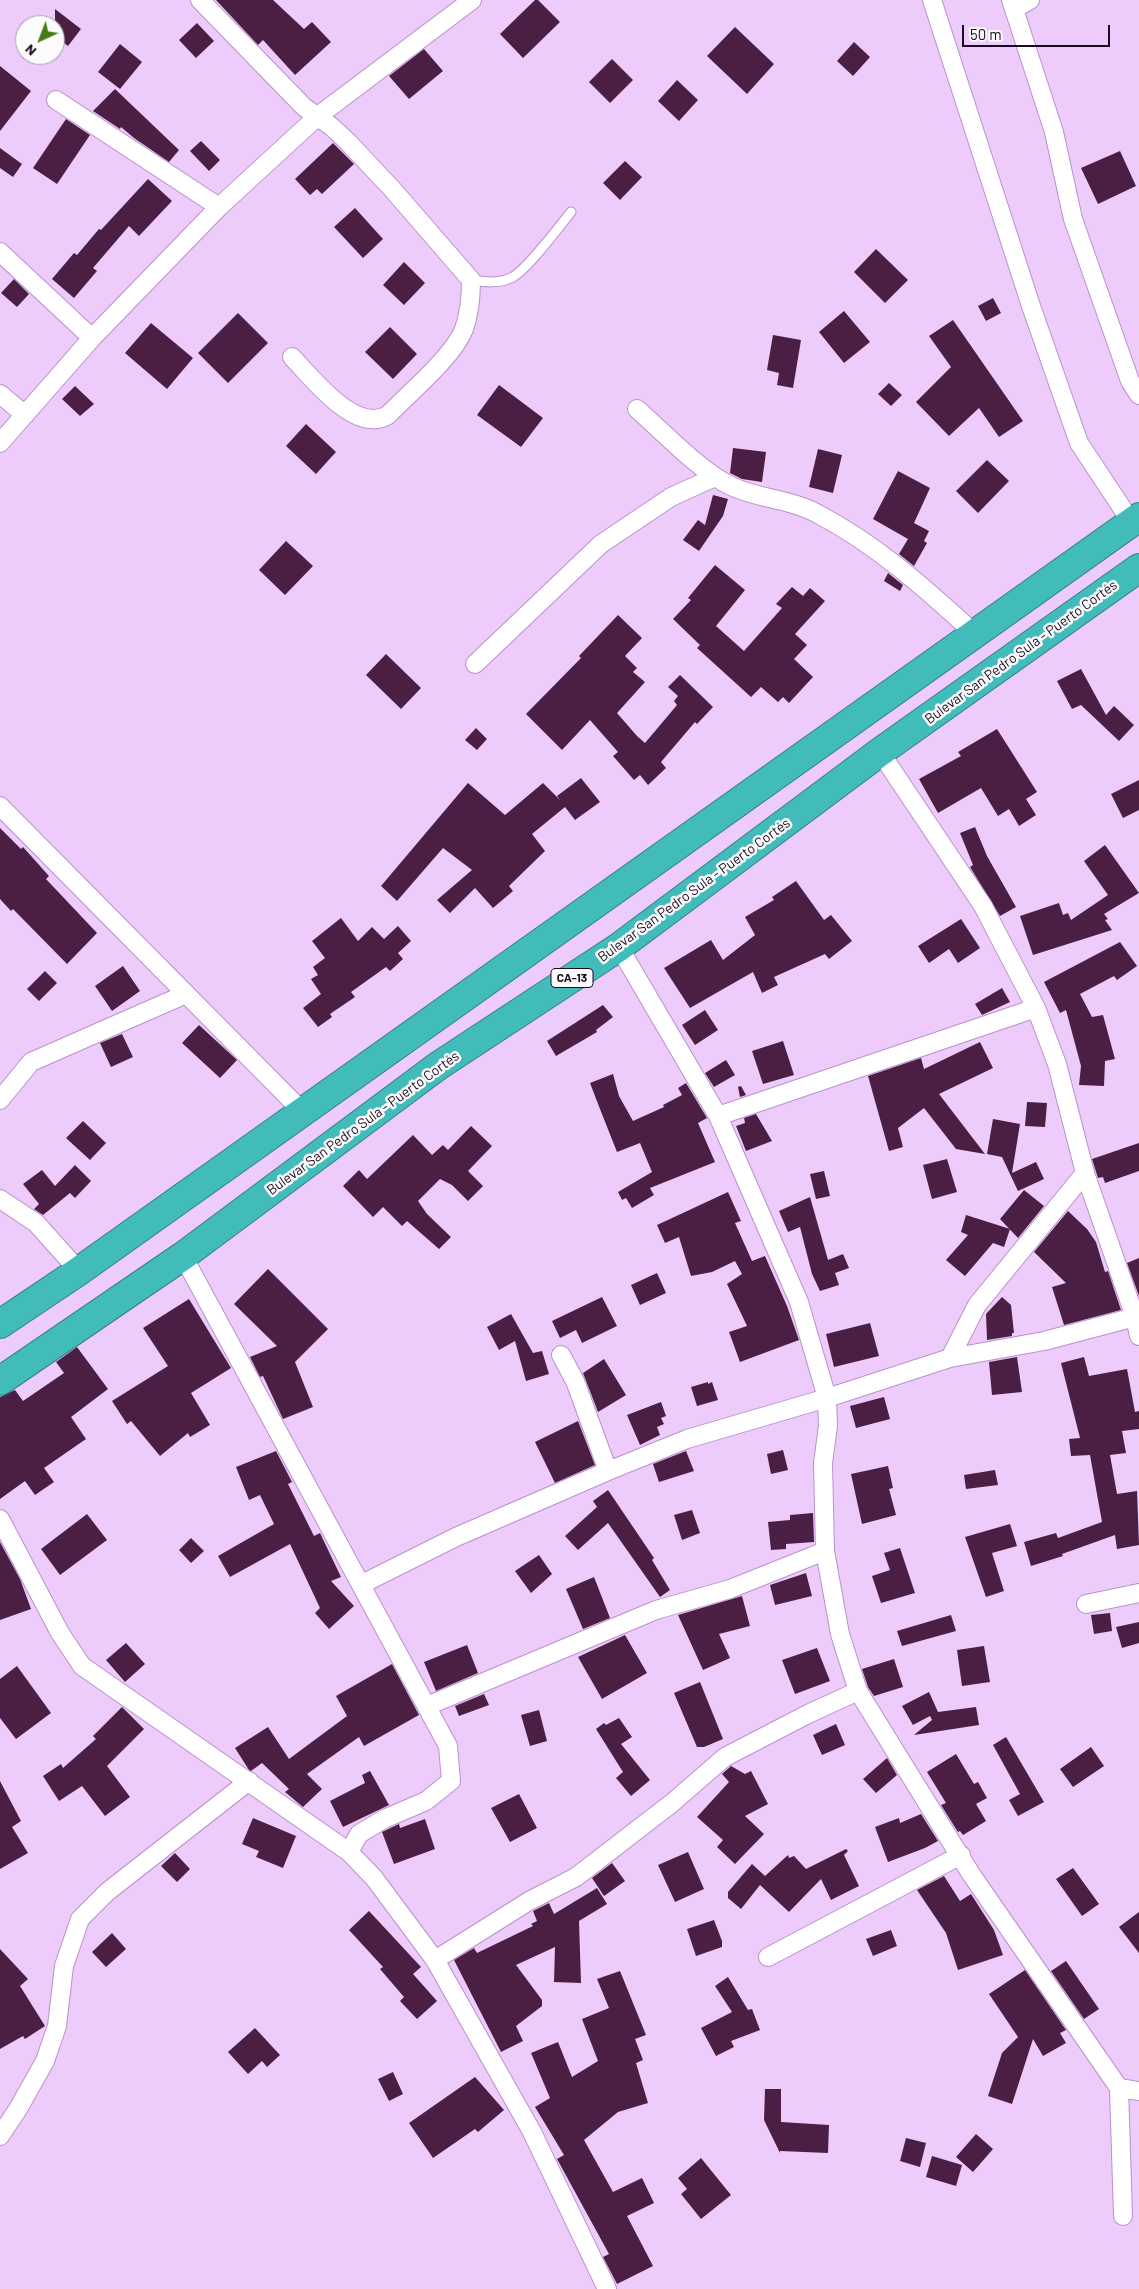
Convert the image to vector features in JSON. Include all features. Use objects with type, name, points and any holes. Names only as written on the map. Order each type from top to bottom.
[{"type":"highway","points":[[0,1324],[79,1271],[1135,520]]},
{"type":"highway","name":"Bulevar San Pedro Sula - Puerto Cortés","points":[[0,1381],[183,1256],[438,1066],[619,947],[880,752],[1139,568]]},
{"type":"street","points":[[200,0],[304,107],[318,116],[348,142],[393,190],[470,280],[471,302],[463,329],[450,351],[388,415],[380,420],[364,418],[336,403],[292,357]]},
{"type":"street","points":[[0,443],[92,338],[219,207],[318,116],[472,0]]},
{"type":"street","points":[[932,0],[1028,296],[1079,443],[1135,520]]},
{"type":"street","points":[[1030,0],[1013,5],[1054,132],[1073,219],[1130,381],[1139,395]]},
{"type":"street","points":[[56,100],[219,207]]},
{"type":"street","points":[[0,252],[92,338]]},
{"type":"street","points":[[0,394],[25,415]]},
{"type":"street","points":[[636,409],[715,477],[732,487],[787,502],[817,513],[914,578],[975,634]]},
{"type":"street","points":[[475,664],[600,544],[671,497],[715,477]]},
{"type":"street","points":[[880,752],[983,906],[1036,1008],[1057,1064],[1085,1173],[1135,1317],[1139,1336]]},
{"type":"street","points":[[0,806],[302,1111]]},
{"type":"street","points":[[619,947],[718,1116],[799,1302],[828,1398],[828,1426],[823,1463],[825,1551],[840,1634],[858,1691],[972,1874],[1119,2088],[1123,2216]]},
{"type":"street","points":[[0,1100],[31,1062],[186,994]]},
{"type":"street","points":[[718,1116],[1036,1008]]},
{"type":"street","points":[[950,1358],[977,1305],[1085,1173]]},
{"type":"street","points":[[0,1199],[36,1223],[79,1271]]},
{"type":"street","points":[[183,1256],[448,1746],[451,1781],[426,1801],[384,1819],[359,1834],[349,1852]]},
{"type":"street","points":[[362,1584],[456,1537],[686,1439],[828,1398],[950,1358],[1044,1341],[1135,1317]]},
{"type":"street","points":[[561,1355],[575,1381],[608,1471]]},
{"type":"street","points":[[0,1518],[60,1633],[82,1666],[349,1852],[374,1878],[435,1960],[532,2132],[607,2289]]},
{"type":"street","points":[[427,1706],[656,1610],[730,1589],[825,1551]]},
{"type":"street","points":[[1086,1604],[1139,1593]]},
{"type":"street","points":[[435,1960],[529,1901],[576,1877],[672,1803],[725,1757],[808,1714],[858,1691]]},
{"type":"street","points":[[0,2136],[18,2109],[45,2061],[57,2026],[64,1966],[80,1919],[107,1892],[248,1781]]},
{"type":"street","points":[[768,1957],[961,1855]]},
{"type":"street","points":[[1119,2088],[1139,2091]]},
{"type":"lane","points":[[470,280],[491,283],[513,277],[532,258],[571,212]]},
{"type":"building","points":[[216,0],[273,0],[304,29],[312,22],[331,42],[295,75],[263,40],[258,45]]},
{"type":"building","points":[[535,0],[538,0],[560,22],[523,58],[500,34]]},
{"type":"building","points":[[55,9],[63,15],[55,15]]},
{"type":"building","points":[[65,17],[81,29],[68,46],[65,44]]},
{"type":"building","points":[[197,23],[214,41],[196,58],[179,40]]},
{"type":"building","points":[[735,27],[774,64],[747,94],[707,56]]},
{"type":"building","points":[[854,42],[870,57],[853,76],[837,61]]},
{"type":"building","points":[[120,44],[142,62],[120,89],[98,72]]},
{"type":"building","points":[[424,49],[443,71],[409,99],[389,76]]},
{"type":"building","points":[[612,59],[633,80],[610,103],[589,82]]},
{"type":"building","points":[[0,66],[31,91],[0,131]]},
{"type":"building","points":[[677,80],[698,100],[679,121],[658,101]]},
{"type":"building","points":[[115,89],[179,150],[169,162],[121,127],[120,129],[93,111]]},
{"type":"building","points":[[66,119],[90,135],[57,184],[33,168]]},
{"type":"building","points":[[201,141],[220,160],[209,171],[190,151]]},
{"type":"building","points":[[333,143],[354,164],[322,194],[317,189],[310,195],[295,179]]},
{"type":"building","points":[[0,148],[22,164],[13,177],[0,168]]},
{"type":"building","points":[[1120,151],[1136,186],[1098,204],[1081,168]]},
{"type":"building","points":[[625,161],[642,177],[620,200],[603,183]]},
{"type":"building","points":[[148,179],[172,201],[139,236],[129,226],[93,268],[97,271],[74,298],[52,279],[74,253],[77,255],[99,229],[101,230]]},
{"type":"building","points":[[355,208],[383,239],[363,258],[334,227]]},
{"type":"building","points":[[876,249],[908,280],[885,303],[854,272]]},
{"type":"building","points":[[404,262],[425,283],[404,305],[383,285]]},
{"type":"building","points":[[14,279],[29,294],[17,307],[1,293]]},
{"type":"building","points":[[993,298],[1001,313],[986,321],[978,306]]},
{"type":"building","points":[[844,311],[870,342],[844,363],[819,332]]},
{"type":"building","points":[[238,313],[268,343],[228,383],[198,353]]},
{"type":"building","points":[[953,320],[1023,421],[999,437],[979,408],[949,436],[916,402],[951,367],[929,336]]},
{"type":"building","points":[[151,323],[193,358],[167,389],[125,353]]},
{"type":"building","points":[[390,327],[417,354],[393,379],[365,352]]},
{"type":"building","points":[[773,335],[801,340],[793,388],[777,385],[779,373],[767,370]]},
{"type":"building","points":[[889,383],[902,395],[891,406],[878,394]]},
{"type":"building","points":[[499,385],[543,418],[521,447],[477,415]]},
{"type":"building","points":[[75,386],[94,404],[80,416],[62,399]]},
{"type":"building","points":[[306,424],[336,452],[316,474],[286,446]]},
{"type":"building","points":[[733,448],[766,452],[762,482],[742,479],[730,473]]},
{"type":"building","points":[[818,449],[842,455],[833,493],[809,487]]},
{"type":"building","points":[[987,460],[1009,481],[978,513],[956,491]]},
{"type":"building","points":[[898,471],[930,488],[914,523],[929,531],[924,541],[927,543],[914,566],[899,554],[908,539],[873,519]]},
{"type":"building","points":[[713,495],[728,499],[723,516],[699,551],[683,540],[698,520],[705,525]]},
{"type":"building","points":[[286,541],[313,566],[285,595],[259,570]]},
{"type":"building","points":[[715,565],[745,590],[716,626],[744,651],[782,608],[776,604],[792,587],[803,596],[810,588],[825,601],[795,634],[807,645],[794,659],[813,677],[789,703],[783,697],[778,702],[761,687],[751,697],[697,648],[700,645],[673,619],[691,600],[688,598]]},
{"type":"building","points":[[888,573],[903,585],[900,591],[884,581]]},
{"type":"building","points":[[618,615],[642,638],[625,656],[637,668],[633,672],[645,682],[617,713],[637,736],[645,743],[677,705],[674,701],[678,696],[668,687],[680,675],[713,707],[697,724],[695,722],[661,762],[666,768],[648,785],[640,775],[634,780],[613,756],[618,752],[590,720],[562,750],[526,714],[581,658],[579,656]]},
{"type":"building","points":[[386,654],[421,688],[401,709],[366,675]]},
{"type":"building","points":[[1081,669],[1106,715],[1114,706],[1134,725],[1119,741],[1081,705],[1072,709],[1057,681]]},
{"type":"building","points":[[476,728],[487,739],[477,750],[465,740]]},
{"type":"building","points":[[997,729],[1037,792],[1026,799],[1036,815],[1019,826],[1009,809],[998,816],[981,788],[938,813],[919,779],[961,756],[958,752]]},
{"type":"building","points":[[581,778],[600,802],[575,820],[565,807],[532,834],[545,851],[509,886],[513,891],[493,908],[475,888],[450,913],[437,900],[472,870],[443,848],[397,901],[381,886],[468,783],[505,815],[543,783],[560,800],[557,796]]},
{"type":"building","points":[[1139,780],[1139,810],[1123,818],[1111,794]]},
{"type":"building","points":[[975,827],[987,856],[1016,907],[1000,916],[970,867],[973,865],[960,833]]},
{"type":"building","points":[[0,828],[21,849],[23,847],[49,876],[46,879],[97,933],[67,964],[13,909],[11,911],[0,899]]},
{"type":"building","points":[[1105,845],[1139,893],[1104,914],[1108,919],[1105,920],[1112,930],[1033,955],[1020,916],[1059,903],[1063,915],[1068,913],[1071,920],[1108,895],[1084,861]]},
{"type":"building","points":[[796,881],[824,920],[831,915],[852,941],[829,959],[825,954],[774,977],[778,985],[762,993],[753,972],[690,1008],[664,968],[711,940],[723,960],[755,935],[745,917],[774,900],[772,897]]},
{"type":"building","points":[[341,918],[358,941],[372,927],[384,939],[398,926],[411,941],[398,953],[403,959],[390,971],[386,967],[351,992],[355,997],[330,1014],[332,1017],[318,1027],[303,1008],[321,994],[311,979],[318,975],[313,967],[325,958],[312,941]]},
{"type":"building","points":[[961,919],[980,948],[958,963],[949,949],[929,963],[918,946]]},
{"type":"building","points":[[1120,942],[1137,966],[1117,980],[1114,976],[1080,994],[1092,1017],[1103,1015],[1115,1059],[1105,1061],[1104,1086],[1079,1085],[1081,1066],[1066,1010],[1060,1013],[1044,982]]},
{"type":"building","points":[[123,966],[140,991],[112,1011],[95,986]]},
{"type":"building","points":[[45,971],[57,983],[39,1001],[27,989]]},
{"type":"building","points":[[1002,988],[1010,1002],[982,1015],[975,1004]]},
{"type":"building","points":[[603,1005],[613,1017],[596,1030],[597,1032],[556,1056],[547,1041]]},
{"type":"building","points":[[705,1010],[718,1030],[695,1045],[682,1025]]},
{"type":"building","points":[[199,1025],[237,1060],[220,1078],[182,1043]]},
{"type":"building","points":[[122,1034],[133,1057],[111,1067],[100,1043]]},
{"type":"building","points":[[783,1041],[794,1075],[763,1084],[752,1051]]},
{"type":"building","points":[[980,1042],[993,1068],[939,1094],[985,1154],[956,1149],[924,1108],[898,1128],[903,1147],[889,1151],[868,1076],[921,1058],[924,1069]]},
{"type":"building","points":[[726,1060],[735,1075],[714,1087],[705,1073]]},
{"type":"building","points":[[613,1074],[619,1096],[633,1121],[664,1107],[663,1105],[682,1095],[678,1088],[686,1083],[707,1118],[698,1123],[715,1162],[650,1188],[654,1195],[632,1208],[626,1198],[622,1200],[618,1192],[652,1172],[640,1143],[617,1152],[590,1083]]},
{"type":"building","points":[[741,1086],[746,1095],[740,1097],[738,1087]]},
{"type":"building","points":[[1027,1102],[1047,1103],[1045,1127],[1025,1126]]},
{"type":"building","points":[[756,1114],[772,1141],[746,1151],[736,1126],[745,1123],[744,1118]]},
{"type":"building","points":[[993,1119],[1020,1124],[1012,1173],[1036,1162],[1044,1179],[1018,1191],[1002,1157],[987,1154]]},
{"type":"building","points":[[83,1121],[106,1143],[90,1160],[66,1138]]},
{"type":"building","points":[[471,1126],[492,1146],[468,1171],[483,1186],[468,1201],[452,1185],[440,1179],[418,1201],[427,1214],[451,1237],[439,1249],[407,1221],[402,1226],[383,1207],[373,1217],[343,1186],[359,1170],[367,1179],[413,1135],[432,1155],[443,1145],[448,1150]]},
{"type":"building","points":[[1139,1143],[1139,1171],[1105,1183],[1103,1177],[1098,1178],[1092,1159]]},
{"type":"building","points":[[947,1159],[957,1192],[932,1199],[923,1165]]},
{"type":"building","points":[[75,1165],[91,1181],[75,1198],[70,1193],[43,1215],[34,1209],[39,1204],[23,1184],[42,1170],[55,1186]]},
{"type":"building","points":[[824,1171],[830,1196],[816,1199],[810,1174]]},
{"type":"building","points":[[1024,1190],[1044,1206],[1018,1238],[1000,1219]]},
{"type":"building","points":[[728,1192],[741,1221],[735,1223],[752,1261],[765,1256],[787,1306],[799,1340],[740,1362],[729,1332],[747,1326],[727,1284],[742,1274],[735,1261],[712,1272],[691,1276],[679,1237],[665,1243],[657,1225]]},
{"type":"building","points":[[810,1197],[828,1260],[843,1254],[849,1268],[835,1273],[839,1285],[820,1291],[812,1274],[800,1227],[788,1232],[779,1211]]},
{"type":"building","points":[[1068,1211],[1087,1229],[1096,1242],[1105,1272],[1108,1271],[1121,1310],[1064,1325],[1052,1287],[1066,1283],[1034,1252]]},
{"type":"building","points":[[966,1215],[1010,1229],[1004,1247],[993,1243],[965,1276],[946,1260],[968,1235],[961,1232]]},
{"type":"building","points":[[1139,1258],[1139,1296],[1127,1263]]},
{"type":"building","points":[[268,1269],[328,1329],[295,1362],[313,1407],[283,1419],[263,1376],[260,1377],[250,1357],[277,1346],[234,1304]]},
{"type":"building","points":[[657,1273],[666,1293],[640,1305],[631,1285]]},
{"type":"building","points":[[602,1297],[617,1326],[582,1343],[576,1330],[560,1338],[552,1321]]},
{"type":"building","points":[[1002,1297],[1011,1305],[1014,1333],[1012,1333],[1012,1336],[987,1340],[986,1314]]},
{"type":"building","points":[[189,1299],[231,1368],[191,1393],[210,1425],[190,1437],[188,1433],[160,1456],[131,1421],[127,1424],[112,1401],[168,1366],[143,1328]]},
{"type":"building","points":[[511,1314],[533,1353],[542,1351],[549,1374],[526,1381],[515,1341],[499,1350],[487,1327]]},
{"type":"building","points":[[870,1323],[879,1356],[834,1367],[826,1334]]},
{"type":"building","points":[[77,1347],[108,1389],[71,1417],[86,1439],[44,1468],[54,1482],[35,1495],[25,1481],[0,1499],[0,1397],[15,1390],[23,1401],[64,1373],[56,1362]]},
{"type":"building","points":[[1017,1357],[1022,1392],[992,1395],[989,1362]]},
{"type":"building","points":[[1084,1357],[1089,1376],[1127,1369],[1135,1412],[1139,1411],[1139,1429],[1122,1431],[1126,1453],[1110,1455],[1117,1494],[1137,1491],[1139,1545],[1117,1549],[1115,1535],[1062,1554],[1063,1556],[1031,1566],[1024,1542],[1056,1533],[1058,1538],[1102,1522],[1090,1455],[1071,1456],[1069,1439],[1080,1438],[1061,1363]]},
{"type":"building","points":[[604,1359],[626,1395],[598,1412],[583,1373]]},
{"type":"building","points":[[708,1382],[708,1384],[712,1382],[718,1400],[697,1406],[691,1387]]},
{"type":"building","points":[[884,1397],[890,1419],[856,1428],[850,1406]]},
{"type":"building","points":[[661,1402],[666,1416],[661,1418],[664,1424],[657,1427],[660,1435],[640,1445],[627,1415]]},
{"type":"building","points":[[578,1421],[595,1465],[555,1483],[535,1442]]},
{"type":"building","points":[[783,1450],[788,1470],[771,1474],[767,1454]]},
{"type":"building","points":[[276,1451],[292,1482],[288,1484],[314,1536],[320,1533],[341,1577],[331,1581],[354,1606],[329,1629],[315,1613],[320,1608],[290,1544],[230,1577],[218,1556],[274,1524],[260,1495],[249,1500],[236,1467]]},
{"type":"building","points":[[686,1451],[694,1471],[659,1482],[653,1464]]},
{"type":"building","points":[[888,1466],[893,1488],[889,1489],[896,1515],[862,1524],[851,1474]]},
{"type":"building","points":[[995,1470],[998,1485],[966,1489],[964,1475]]},
{"type":"building","points":[[608,1490],[654,1558],[652,1560],[670,1590],[660,1597],[608,1523],[578,1550],[565,1536],[597,1507],[593,1501]]},
{"type":"building","points":[[692,1510],[700,1533],[682,1540],[674,1515]]},
{"type":"building","points":[[813,1513],[814,1542],[786,1544],[786,1549],[771,1550],[768,1522],[790,1520],[790,1515]]},
{"type":"building","points":[[87,1514],[107,1540],[60,1575],[41,1549]]},
{"type":"building","points":[[1010,1524],[1017,1546],[992,1553],[1004,1591],[986,1597],[965,1537]]},
{"type":"building","points":[[191,1538],[204,1551],[191,1563],[179,1550]]},
{"type":"building","points":[[0,1542],[20,1579],[31,1609],[0,1620]]},
{"type":"building","points":[[900,1548],[915,1593],[881,1603],[872,1576],[890,1570],[884,1553]]},
{"type":"building","points":[[539,1555],[552,1574],[531,1593],[515,1571]]},
{"type":"building","points":[[806,1573],[812,1596],[775,1605],[770,1585]]},
{"type":"building","points":[[594,1577],[610,1618],[583,1629],[566,1589]]},
{"type":"building","points":[[742,1596],[750,1626],[719,1634],[730,1658],[703,1670],[678,1615]]},
{"type":"building","points":[[1110,1613],[1112,1631],[1094,1634],[1091,1615]]},
{"type":"building","points":[[951,1615],[956,1631],[902,1646],[897,1631]]},
{"type":"building","points":[[1139,1622],[1139,1643],[1122,1648],[1116,1627]]},
{"type":"building","points":[[625,1635],[647,1673],[602,1699],[578,1657]]},
{"type":"building","points":[[126,1643],[145,1664],[125,1682],[106,1660]]},
{"type":"building","points":[[467,1645],[478,1673],[436,1691],[424,1662]]},
{"type":"building","points":[[984,1646],[990,1682],[962,1686],[957,1650]]},
{"type":"building","points":[[817,1648],[830,1681],[795,1694],[782,1660]]},
{"type":"building","points":[[894,1659],[903,1687],[874,1696],[868,1687],[862,1669]]},
{"type":"building","points":[[392,1664],[419,1715],[364,1746],[359,1737],[307,1774],[322,1789],[303,1807],[285,1792],[289,1789],[262,1763],[251,1771],[249,1770],[235,1748],[268,1727],[289,1759],[347,1716],[336,1696]]},
{"type":"building","points":[[17,1666],[51,1713],[16,1739],[0,1718],[0,1679]]},
{"type":"building","points":[[700,1682],[723,1739],[704,1747],[697,1747],[674,1693]]},
{"type":"building","points":[[929,1692],[938,1712],[976,1707],[979,1725],[914,1735],[932,1720],[930,1716],[913,1725],[902,1706]]},
{"type":"building","points":[[484,1694],[489,1705],[459,1716],[455,1706]]},
{"type":"building","points":[[122,1707],[144,1729],[107,1766],[130,1797],[105,1816],[82,1786],[59,1801],[43,1776],[61,1764],[63,1768],[96,1739],[93,1736]]},
{"type":"building","points":[[539,1710],[547,1741],[530,1746],[521,1715]]},
{"type":"building","points":[[619,1718],[632,1737],[621,1744],[650,1780],[631,1796],[616,1778],[623,1772],[596,1729],[604,1723],[606,1725]]},
{"type":"building","points":[[836,1724],[845,1745],[822,1755],[813,1735]]},
{"type":"building","points":[[1006,1737],[1044,1802],[1018,1816],[1009,1800],[1020,1794],[993,1745]]},
{"type":"building","points":[[1091,1747],[1104,1766],[1073,1787],[1060,1769]]},
{"type":"building","points":[[956,1754],[974,1784],[978,1782],[987,1798],[976,1804],[986,1821],[963,1835],[960,1831],[958,1832],[941,1805],[946,1803],[927,1772]]},
{"type":"building","points":[[887,1758],[897,1775],[876,1793],[863,1779]]},
{"type":"building","points":[[731,1766],[745,1774],[751,1771],[768,1804],[745,1816],[764,1834],[735,1864],[717,1847],[723,1840],[697,1817],[729,1782],[722,1774]]},
{"type":"building","points":[[370,1771],[389,1805],[343,1827],[330,1801],[365,1783],[362,1775]]},
{"type":"building","points":[[0,1781],[21,1821],[12,1827],[28,1853],[0,1869]]},
{"type":"building","points":[[519,1794],[537,1828],[510,1842],[491,1808]]},
{"type":"building","points":[[921,1814],[938,1841],[888,1862],[875,1827],[899,1818],[900,1823]]},
{"type":"building","points":[[253,1818],[296,1836],[283,1868],[256,1857],[259,1851],[242,1844]]},
{"type":"building","points":[[425,1819],[435,1849],[394,1864],[382,1832],[399,1824],[400,1828]]},
{"type":"building","points":[[846,1849],[848,1851],[844,1855],[859,1886],[831,1900],[821,1879],[789,1912],[760,1885],[741,1909],[728,1898],[728,1892],[752,1864],[765,1876],[788,1855],[789,1858],[794,1856],[806,1869]]},
{"type":"building","points":[[688,1852],[704,1889],[675,1902],[658,1865]]},
{"type":"building","points":[[175,1853],[190,1869],[177,1882],[161,1866]]},
{"type":"building","points":[[612,1863],[625,1881],[604,1896],[592,1878]]},
{"type":"building","points":[[1073,1868],[1099,1904],[1082,1916],[1056,1879]]},
{"type":"building","points":[[944,1876],[960,1901],[971,1894],[994,1930],[1003,1955],[958,1970],[946,1933],[917,1890]]},
{"type":"building","points":[[597,1888],[607,1904],[579,1921],[581,1983],[554,1982],[555,1947],[516,1965],[542,2000],[542,2006],[516,2026],[523,2041],[501,2052],[454,1960],[474,1948],[477,1953],[533,1926],[531,1924],[537,1921],[533,1911],[549,1903],[554,1914]]},
{"type":"building","points":[[369,1911],[421,1967],[413,1974],[437,2001],[417,2019],[400,2001],[404,1997],[380,1969],[383,1967],[349,1930]]},
{"type":"building","points":[[1139,1912],[1139,1953],[1119,1927]]},
{"type":"building","points":[[714,1920],[722,1941],[722,1947],[696,1956],[687,1929]]},
{"type":"building","points":[[891,1930],[897,1946],[873,1956],[866,1939]]},
{"type":"building","points":[[112,1933],[126,1949],[106,1967],[92,1952]]},
{"type":"building","points":[[0,1949],[28,1979],[20,1986],[45,2026],[25,2039],[23,2036],[0,2049]]},
{"type":"building","points":[[1066,1961],[1099,2009],[1084,2019],[1051,1971]]},
{"type":"building","points":[[1025,1970],[1066,2030],[1060,2033],[1066,2043],[1043,2056],[1033,2039],[1012,2104],[988,2096],[1002,2053],[1018,2037],[989,1994]]},
{"type":"building","points":[[620,1971],[646,2035],[635,2039],[643,2060],[636,2063],[648,2103],[618,2112],[584,2140],[613,2192],[642,2178],[654,2203],[627,2216],[653,2266],[617,2284],[603,2257],[609,2254],[557,2159],[564,2155],[535,2107],[550,2098],[531,2053],[558,2042],[572,2077],[598,2061],[582,2019],[609,2008],[597,1979]]},
{"type":"building","points":[[728,1977],[748,2010],[752,2009],[760,2030],[731,2041],[734,2047],[716,2056],[701,2028],[732,2012],[715,1986]]},
{"type":"building","points":[[255,2028],[280,2055],[267,2067],[262,2061],[248,2074],[228,2052]]},
{"type":"building","points":[[393,2072],[403,2094],[389,2101],[378,2079]]},
{"type":"building","points":[[475,2077],[504,2110],[478,2132],[475,2129],[433,2158],[409,2123]]},
{"type":"building","points":[[765,2089],[781,2089],[781,2122],[829,2125],[828,2153],[780,2151],[780,2153],[764,2120]]},
{"type":"building","points":[[976,2134],[993,2149],[973,2172],[956,2157]]},
{"type":"building","points":[[906,2138],[926,2143],[920,2167],[900,2161]]},
{"type":"building","points":[[932,2156],[962,2165],[956,2186],[926,2177]]},
{"type":"building","points":[[701,2158],[731,2195],[701,2219],[681,2194],[687,2189],[678,2178]]}]
